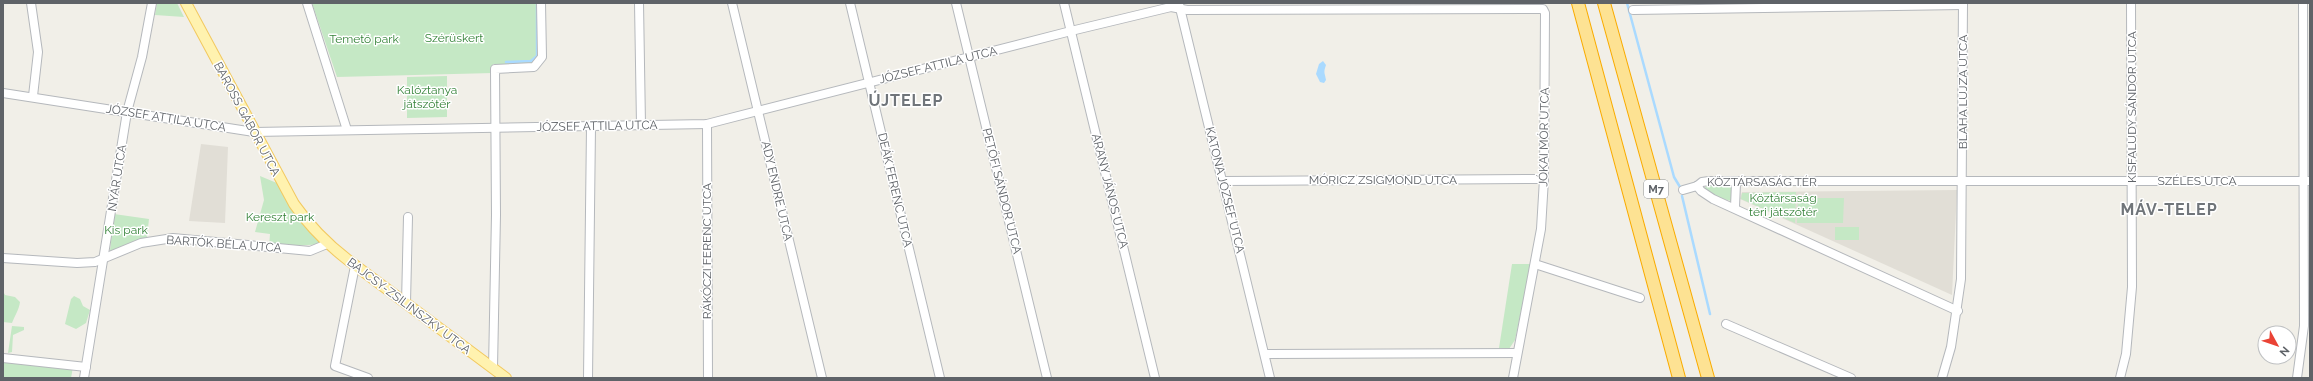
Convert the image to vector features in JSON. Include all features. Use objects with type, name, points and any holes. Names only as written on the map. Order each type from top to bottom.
[{"type":"highway","name":"M7","points":[[1578,3],[1679,378]]},
{"type":"highway","name":"M7","points":[[1604,3],[1708,378]]},
{"type":"main road","name":"BAROSS GÁBOR UTCA","points":[[186,3],[294,204],[314,231]]},
{"type":"main road","name":"BAJCSY-ZSILINSZKY UTCA","points":[[314,231],[327,244],[355,266],[506,378]]},
{"type":"street","points":[[31,3],[38,52],[33,96]]},
{"type":"street","name":"NYÁR UTCA","points":[[84,378],[127,112],[142,57],[152,3]]},
{"type":"street","points":[[307,3],[347,130]]},
{"type":"street","points":[[494,368],[495,69],[534,67],[539,64],[542,57],[541,3]]},
{"type":"street","points":[[639,3],[641,125]]},
{"type":"street","name":"ADY ENDRE UTCA","points":[[732,3],[822,378]]},
{"type":"street","name":"DEÁK FERENC UTCA","points":[[850,3],[940,378]]},
{"type":"street","name":"PETŐFI SÁNDOR UTCA","points":[[956,3],[1047,378]]},
{"type":"street","name":"ARANY JÁNOS UTCA","points":[[1064,3],[1155,378]]},
{"type":"street","name":"KISFALUDY SÁNDOR UTCA","points":[[2120,378],[2126,354],[2132,287],[2131,3]]},
{"type":"street","points":[[1633,10],[1963,4]]},
{"type":"street","name":"BLAHA LUJZA UTCA","points":[[1963,4],[1963,180]]},
{"type":"street","points":[[2297,378],[2307,326],[2306,4]]},
{"type":"street","name":"JÓZSEF ATTILA UTCA","points":[[3,93],[33,96],[254,132],[707,124],[1071,31],[1179,6],[1543,9]]},
{"type":"street","name":"KATONA JÓZSEF UTCA","points":[[1179,6],[1266,354],[1270,378]]},
{"type":"street","name":"JÓKAI MÓR UTCA","points":[[1513,378],[1536,264],[1544,179],[1545,13],[1543,9]]},
{"type":"street","name":"RÁKÓCZI FERENC UTCA","points":[[707,124],[708,378]]},
{"type":"street","points":[[588,378],[591,127]]},
{"type":"street","name":"MÓRICZ ZSIGMOND UTCA","points":[[1223,181],[1544,179]]},
{"type":"street","points":[[1942,378],[1952,347],[1958,311],[1963,244],[1963,180]]},
{"type":"street","name":"SZÉLES UTCA","points":[[1963,180],[2132,182],[2307,181]]},
{"type":"street","name":"KÖZTÁRSASÁG TÉR","points":[[1958,311],[1735,207],[1713,199],[1701,191],[1697,186],[1702,182],[1709,181],[1736,183],[1963,180]]},
{"type":"street","points":[[1735,207],[1736,183]]},
{"type":"street","points":[[1683,190],[1697,186]]},
{"type":"street","points":[[406,303],[408,217]]},
{"type":"street","name":"BARTÓK BÉLA UTCA","points":[[3,258],[77,263],[103,260],[141,243],[165,239],[213,241],[310,251],[327,244]]},
{"type":"street","points":[[1536,264],[1640,298]]},
{"type":"street","points":[[355,266],[335,366],[368,378]]},
{"type":"street","points":[[1726,324],[1851,378]]},
{"type":"street","points":[[1266,354],[1517,353]]},
{"type":"street","points":[[3,358],[86,366]]},
{"type":"shaded area","points":[[201,144],[228,147],[225,223],[189,221]]},
{"type":"shaded area","points":[[1957,190],[1952,295],[1740,199],[1742,192]]},
{"type":"green space","points":[[157,3],[177,3],[184,17],[155,15]]},
{"type":"green space","points":[[312,3],[539,3],[539,56],[536,61],[531,64],[493,64],[493,73],[337,77]]},
{"type":"green space","name":"Kalóztanya játszótér","points":[[447,76],[447,117],[407,118],[407,77]]},
{"type":"green space","name":"Kereszt park","points":[[260,176],[284,186],[327,244],[269,247],[270,234],[255,232],[264,200]]},
{"type":"green space","points":[[1707,185],[1733,186],[1731,201],[1712,196],[1704,189]]},
{"type":"green space","name":"Köztársaság téri játszótér","points":[[1796,192],[1795,223],[1741,199],[1742,193]]},
{"type":"green space","points":[[1798,198],[1844,198],[1843,223],[1797,223]]},
{"type":"green space","name":"Kis park","points":[[114,214],[149,219],[147,237],[110,251]]},
{"type":"green space","points":[[1835,227],[1859,227],[1859,240],[1835,240]]},
{"type":"green space","points":[[1512,264],[1531,264],[1515,340],[1509,349],[1499,348]]},
{"type":"green space","points":[[3,291],[5,295],[15,297],[20,302],[12,323],[3,322]]},
{"type":"green space","points":[[74,296],[80,299],[83,306],[90,310],[86,323],[76,329],[65,324],[71,299]]},
{"type":"green space","points":[[12,326],[24,327],[24,330],[13,335],[12,352],[8,353]]},
{"type":"green space","points":[[3,361],[73,367],[71,378],[3,378]]},
{"type":"water","points":[[1323,61],[1326,65],[1324,71],[1326,80],[1324,83],[1320,82],[1316,74],[1319,64]]},
{"type":"waterway","points":[[506,62],[531,61],[537,56],[537,3]]},
{"type":"waterway","points":[[1627,3],[1674,177],[1680,187]]},
{"type":"waterway","points":[[1682,196],[1710,314]]},
{"type":"district","name":"ÚJTELEP","points":[[906,100]]},
{"type":"district","name":"MÁV-TELEP","points":[[2169,209]]},
{"type":"park label","name":"Szérüskert","points":[[454,38]]},
{"type":"park label","name":"Temető park","points":[[364,39]]}]
